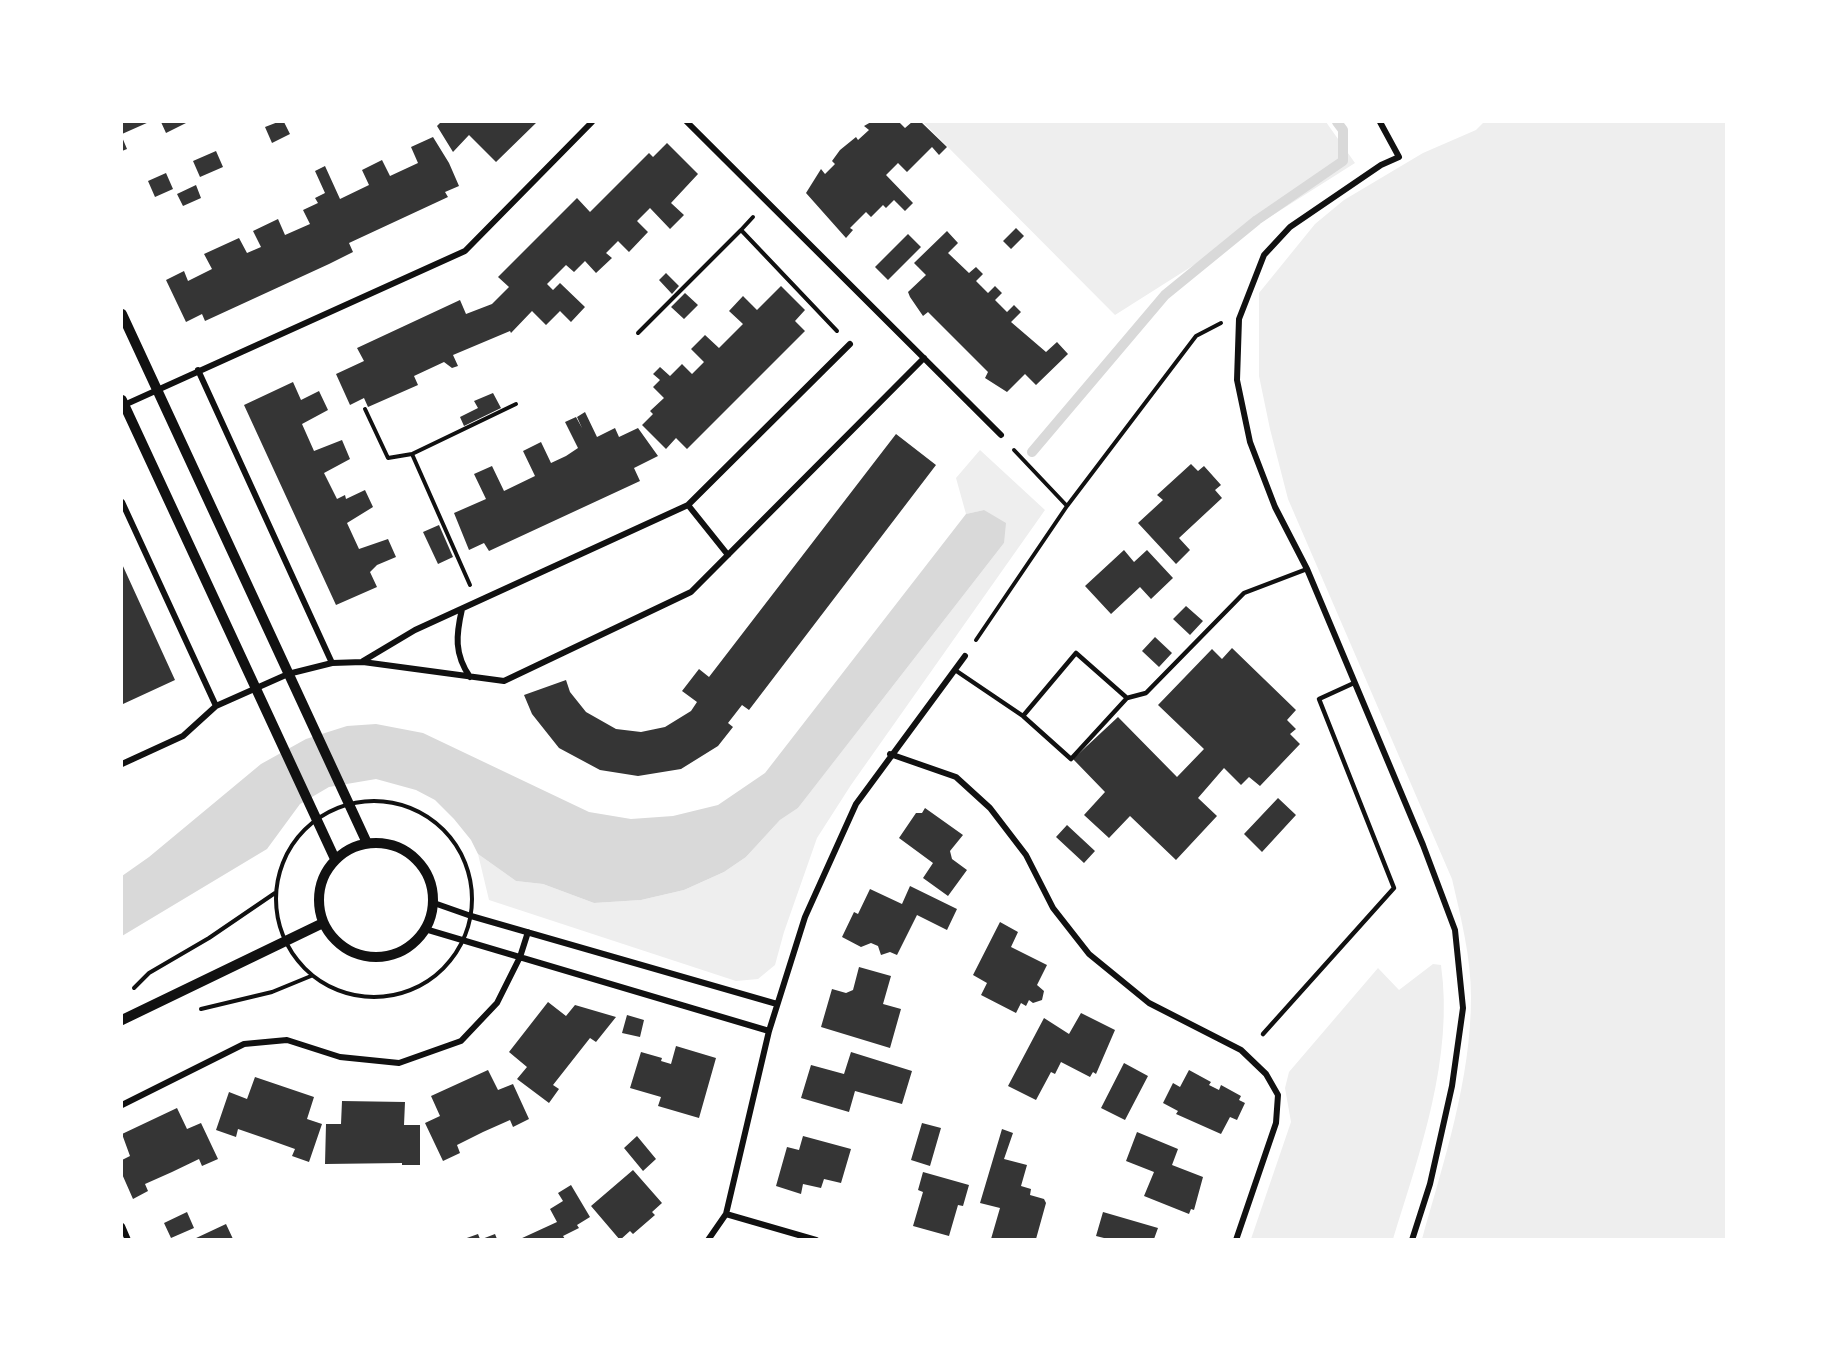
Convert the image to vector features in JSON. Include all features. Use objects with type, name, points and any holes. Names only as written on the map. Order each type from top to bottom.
[{"type":"street","points":[[335,859],[122,404],[465,251],[592,122]]},
{"type":"street","points":[[687,122],[770,201],[1001,435]]},
{"type":"street","points":[[1380,122],[1399,157],[1381,165],[1290,227],[1264,255],[1239,319],[1237,380],[1250,442],[1275,507],[1307,569],[1423,845],[1455,930],[1463,1008],[1448,1108],[1430,1184],[1412,1239]]},
{"type":"street","points":[[122,314],[367,843]]},
{"type":"street","points":[[363,662],[415,630],[688,505],[850,344]]},
{"type":"street","points":[[122,764],[183,736],[216,706],[288,674],[332,663],[363,662],[504,681],[691,592],[924,358]]},
{"type":"street","points":[[198,370],[332,663]]},
{"type":"street","points":[[122,502],[216,706]]},
{"type":"street","points":[[688,505],[728,555]]},
{"type":"street","points":[[462,609],[455,638],[458,656],[470,677]]},
{"type":"street","points":[[708,1239],[726,1214],[769,1032],[805,917],[856,804],[890,754],[965,656]]},
{"type":"street","points":[[890,754],[956,777],[990,808],[1026,855],[1053,908],[1089,954],[1149,1003],[1241,1050],[1266,1074],[1278,1095],[1276,1123],[1236,1239]]},
{"type":"street","points":[[367,843],[384,843],[400,848],[414,857],[425,870],[432,886],[434,903],[425,929],[414,943],[399,952],[381,957],[363,956],[347,950],[333,938],[323,923],[318,907],[319,889],[325,873],[335,859],[350,849],[367,843]]},
{"type":"street","points":[[434,903],[528,933],[777,1004]]},
{"type":"street","points":[[122,1020],[323,923]]},
{"type":"street","points":[[425,929],[769,1032]]},
{"type":"street","points":[[122,1105],[244,1044],[287,1040],[340,1057],[399,1063],[461,1041],[497,1003],[520,957],[528,933]]},
{"type":"street","points":[[726,1214],[816,1239]]},
{"type":"street","points":[[122,1226],[128,1239]]},
{"type":"lane","points":[[955,670],[1023,716],[1071,759],[1127,698],[1146,693],[1244,593],[1307,569]]},
{"type":"lane","points":[[1023,716],[1076,653],[1127,698]]},
{"type":"lane","points":[[1263,1034],[1394,888],[1319,699],[1354,683]]},
{"type":"path","points":[[638,333],[770,201]]},
{"type":"path","points":[[741,230],[850,344]]},
{"type":"path","points":[[965,656],[1067,506],[1196,336],[1216,324],[1239,319]]},
{"type":"path","points":[[365,409],[388,458],[412,454],[516,404]]},
{"type":"path","points":[[1001,435],[1067,506]]},
{"type":"path","points":[[412,454],[478,602]]},
{"type":"path","points":[[381,800],[413,808],[441,826],[461,852],[472,883],[471,916],[463,941],[447,966],[424,984],[396,996],[366,997],[338,991],[312,976],[296,960],[277,918],[275,892],[281,864],[295,839],[316,819],[348,803],[381,800]]},
{"type":"path","points":[[128,993],[149,973],[209,938],[275,892]]},
{"type":"path","points":[[191,1012],[272,992],[312,976]]},
{"type":"shaded area","points":[[923,122],[1326,122],[1355,163],[1115,315]]},
{"type":"shaded area","points":[[1484,122],[1726,122],[1726,1239],[1422,1239],[1455,1120],[1466,1058],[1471,997],[1465,938],[1452,879],[1288,499],[1259,376],[1259,293],[1315,224],[1344,200],[1423,153],[1476,130]]},
{"type":"shaded area","points":[[980,450],[1045,510],[851,785],[817,838],[784,932],[775,965],[758,979],[736,981],[489,900],[478,854],[516,881],[543,884],[594,903],[641,900],[684,890],[724,872],[746,857],[780,820],[798,808],[1004,543],[984,510],[966,514],[956,478]]},
{"type":"shaded area","points":[[984,510],[1006,523],[1004,543],[798,808],[780,820],[746,857],[724,872],[684,890],[641,900],[594,903],[543,884],[516,881],[478,854],[471,840],[435,800],[416,790],[376,779],[329,787],[300,804],[267,849],[122,936],[122,876],[149,857],[261,764],[306,739],[347,726],[376,724],[423,733],[589,812],[631,819],[673,816],[718,805],[765,773],[966,514]]},
{"type":"shaded area","points":[[1433,964],[1441,965],[1444,1000],[1439,1069],[1414,1172],[1393,1239],[1251,1239],[1291,1122],[1285,1088],[1289,1072],[1378,968],[1399,990]]},
{"type":"building","points":[[122,122],[149,122],[122,134]]},
{"type":"building","points":[[161,122],[186,122],[186,123],[166,133]]},
{"type":"building","points":[[284,122],[290,134],[272,143],[265,127]]},
{"type":"building","points":[[441,122],[537,122],[496,162],[469,135],[453,152],[437,126]]},
{"type":"building","points":[[871,122],[899,122],[905,128],[912,122],[921,122],[947,147],[939,155],[932,147],[907,172],[898,163],[886,175],[913,203],[905,211],[894,200],[886,208],[883,205],[871,217],[866,212],[850,228],[853,230],[846,238],[806,193],[821,169],[825,174],[835,164],[832,161],[840,150],[856,137],[858,140],[869,130],[864,126]]},
{"type":"building","points":[[122,137],[127,149],[122,151]]},
{"type":"building","points":[[433,137],[449,163],[459,186],[445,192],[448,197],[349,243],[353,252],[329,264],[205,321],[202,314],[186,322],[166,280],[184,271],[188,281],[212,269],[204,254],[239,238],[247,253],[261,247],[253,231],[278,219],[285,235],[310,224],[303,210],[318,203],[315,198],[325,193],[315,171],[325,166],[340,199],[369,185],[362,170],[382,160],[390,176],[418,163],[411,147]]},
{"type":"building","points":[[667,143],[698,174],[671,203],[684,215],[670,229],[650,208],[637,221],[648,232],[629,252],[618,241],[606,253],[612,258],[596,273],[585,261],[574,272],[566,265],[547,284],[553,290],[560,283],[585,307],[571,322],[560,311],[546,325],[532,311],[511,333],[510,331],[453,355],[458,366],[452,368],[444,362],[414,376],[418,385],[368,407],[364,398],[350,405],[336,374],[364,361],[357,348],[460,300],[466,314],[492,304],[509,287],[498,277],[577,198],[590,212],[649,153],[653,157]]},
{"type":"building","points":[[216,151],[223,167],[200,177],[193,161]]},
{"type":"building","points":[[166,173],[173,189],[155,197],[148,181]]},
{"type":"building","points":[[196,185],[201,198],[183,206],[177,194]]},
{"type":"building","points":[[1016,228],[1024,236],[1011,249],[1003,241]]},
{"type":"building","points":[[947,231],[958,243],[948,253],[969,273],[976,267],[983,274],[976,281],[988,293],[995,286],[1002,293],[995,300],[1007,312],[1014,305],[1021,312],[1011,322],[1046,352],[1057,342],[1068,354],[1036,385],[1025,374],[1007,392],[985,378],[988,372],[928,312],[923,316],[910,297],[908,292],[926,275],[914,263]]},
{"type":"building","points":[[908,234],[921,247],[888,280],[875,267]]},
{"type":"building","points":[[666,273],[679,286],[672,294],[659,280]]},
{"type":"building","points":[[781,286],[805,310],[795,321],[805,331],[687,449],[676,438],[666,449],[642,425],[653,414],[650,411],[664,398],[653,387],[660,380],[653,374],[660,367],[670,376],[682,364],[692,374],[704,362],[691,349],[705,335],[719,348],[743,324],[729,311],[743,296],[757,310]]},
{"type":"building","points":[[685,293],[698,305],[684,319],[671,307]]},
{"type":"building","points":[[293,382],[301,400],[319,391],[328,410],[302,424],[314,451],[342,440],[350,459],[324,473],[337,499],[345,495],[346,499],[365,490],[373,507],[347,523],[359,549],[388,539],[396,557],[377,565],[370,572],[377,587],[336,605],[244,405]]},
{"type":"building","points":[[493,393],[501,408],[464,426],[460,417],[478,408],[474,401]]},
{"type":"building","points":[[585,412],[597,437],[615,428],[619,437],[638,428],[658,456],[634,468],[640,481],[489,551],[484,543],[469,550],[454,513],[486,499],[474,474],[492,466],[504,491],[535,476],[523,451],[541,442],[551,463],[566,456],[578,448],[565,422],[576,417],[582,428],[577,417]]},
{"type":"building","points":[[896,434],[936,465],[749,710],[742,705],[728,723],[733,727],[718,746],[681,769],[638,776],[600,770],[559,748],[532,714],[524,695],[566,680],[570,692],[586,712],[616,729],[641,732],[665,727],[691,711],[697,702],[682,691],[699,669],[709,677]]},
{"type":"building","points":[[1191,464],[1198,471],[1204,466],[1221,485],[1215,490],[1222,498],[1179,538],[1190,550],[1176,564],[1138,523],[1163,500],[1157,495]]},
{"type":"building","points":[[439,525],[453,557],[438,564],[423,532]]},
{"type":"building","points":[[1124,550],[1134,562],[1147,550],[1173,578],[1151,599],[1140,587],[1111,614],[1085,586]]},
{"type":"building","points":[[122,564],[175,680],[123,704],[122,702]]},
{"type":"building","points":[[1186,606],[1203,621],[1190,635],[1173,619]]},
{"type":"building","points":[[1155,637],[1172,653],[1159,667],[1142,651]]},
{"type":"building","points":[[1232,648],[1296,710],[1287,720],[1296,729],[1290,734],[1300,744],[1260,786],[1249,777],[1241,785],[1224,768],[1198,798],[1217,816],[1176,860],[1130,816],[1109,838],[1084,815],[1105,792],[1073,759],[1118,717],[1177,777],[1204,749],[1158,705],[1212,649],[1222,659]]},
{"type":"building","points":[[1278,798],[1296,815],[1262,852],[1244,834]]},
{"type":"building","points":[[925,808],[963,835],[950,851],[952,859],[967,870],[948,896],[923,878],[933,863],[899,838],[916,813],[922,813]]},
{"type":"building","points":[[1067,825],[1095,851],[1084,863],[1056,837]]},
{"type":"building","points":[[910,886],[957,909],[947,930],[917,915],[897,955],[890,952],[881,955],[878,946],[871,943],[861,947],[842,937],[854,912],[858,914],[870,889],[902,904]]},
{"type":"building","points":[[1000,922],[1018,932],[1011,947],[1047,965],[1037,985],[1044,991],[1042,1000],[1033,1003],[1029,1000],[1026,1006],[1021,1003],[1016,1013],[981,995],[987,983],[973,975]]},
{"type":"building","points":[[859,967],[891,976],[883,1004],[901,1009],[890,1048],[821,1027],[832,989],[846,993],[853,990]]},
{"type":"building","points":[[548,1002],[566,1016],[575,1005],[616,1017],[596,1042],[590,1038],[553,1085],[559,1089],[549,1103],[517,1079],[527,1067],[509,1052]]},
{"type":"building","points":[[1081,1013],[1115,1030],[1096,1074],[1093,1072],[1090,1077],[1061,1062],[1055,1074],[1051,1072],[1036,1100],[1008,1086],[1044,1018],[1069,1034]]},
{"type":"building","points":[[627,1015],[644,1020],[640,1037],[622,1033]]},
{"type":"building","points":[[676,1046],[716,1058],[699,1118],[658,1106],[661,1097],[630,1088],[641,1052],[662,1058],[661,1061],[671,1064]]},
{"type":"building","points":[[851,1052],[912,1071],[902,1104],[855,1091],[849,1112],[801,1098],[811,1065],[844,1074]]},
{"type":"building","points":[[1124,1063],[1148,1076],[1125,1120],[1101,1108]]},
{"type":"building","points":[[488,1070],[498,1090],[513,1084],[529,1119],[513,1127],[510,1120],[483,1132],[457,1145],[460,1153],[443,1161],[425,1123],[440,1116],[431,1096]]},
{"type":"building","points":[[1189,1070],[1211,1082],[1209,1085],[1219,1090],[1221,1085],[1241,1096],[1239,1100],[1245,1103],[1237,1120],[1230,1117],[1221,1134],[1176,1114],[1178,1111],[1163,1103],[1173,1083],[1180,1087]]},
{"type":"building","points":[[255,1077],[314,1097],[307,1119],[322,1124],[309,1162],[292,1156],[295,1149],[238,1129],[236,1137],[216,1130],[229,1092],[247,1099]]},
{"type":"building","points":[[342,1101],[405,1102],[404,1125],[420,1125],[420,1165],[402,1165],[402,1163],[325,1164],[326,1124],[341,1124]]},
{"type":"building","points":[[177,1108],[187,1129],[201,1123],[218,1159],[202,1166],[199,1159],[145,1184],[148,1191],[133,1199],[122,1174],[122,1160],[130,1156],[122,1134]]},
{"type":"building","points":[[922,1123],[941,1128],[930,1166],[911,1160]]},
{"type":"building","points":[[1002,1129],[1013,1133],[1004,1159],[1027,1165],[1021,1186],[1031,1189],[1030,1195],[1044,1199],[1046,1203],[1036,1239],[991,1239],[1000,1208],[980,1203]]},
{"type":"building","points":[[1137,1132],[1178,1149],[1172,1165],[1203,1177],[1194,1210],[1191,1209],[1189,1214],[1144,1196],[1154,1172],[1126,1161]]},
{"type":"building","points":[[637,1136],[656,1159],[643,1171],[624,1148]]},
{"type":"building","points":[[803,1136],[851,1149],[841,1183],[824,1179],[821,1188],[803,1184],[801,1194],[776,1186],[787,1147],[799,1150]]},
{"type":"building","points":[[633,1170],[662,1203],[652,1212],[655,1215],[633,1234],[630,1231],[620,1240],[591,1206]]},
{"type":"building","points":[[923,1172],[969,1185],[963,1206],[958,1205],[949,1236],[913,1226],[923,1192],[918,1190]]},
{"type":"building","points":[[571,1185],[590,1217],[577,1225],[579,1228],[563,1236],[565,1239],[520,1239],[557,1222],[550,1209],[563,1201],[558,1193]]},
{"type":"building","points":[[187,1212],[194,1228],[171,1238],[164,1223]]},
{"type":"building","points":[[1103,1212],[1158,1228],[1154,1239],[1108,1239],[1096,1236]]},
{"type":"building","points":[[226,1224],[233,1239],[194,1239]]},
{"type":"building","points":[[478,1234],[480,1239],[464,1239]]},
{"type":"building","points":[[495,1234],[497,1239],[482,1239]]},
{"type":"waterway","points":[[1032,452],[1165,295],[1257,220],[1343,161],[1343,130],[1337,122]]}]
